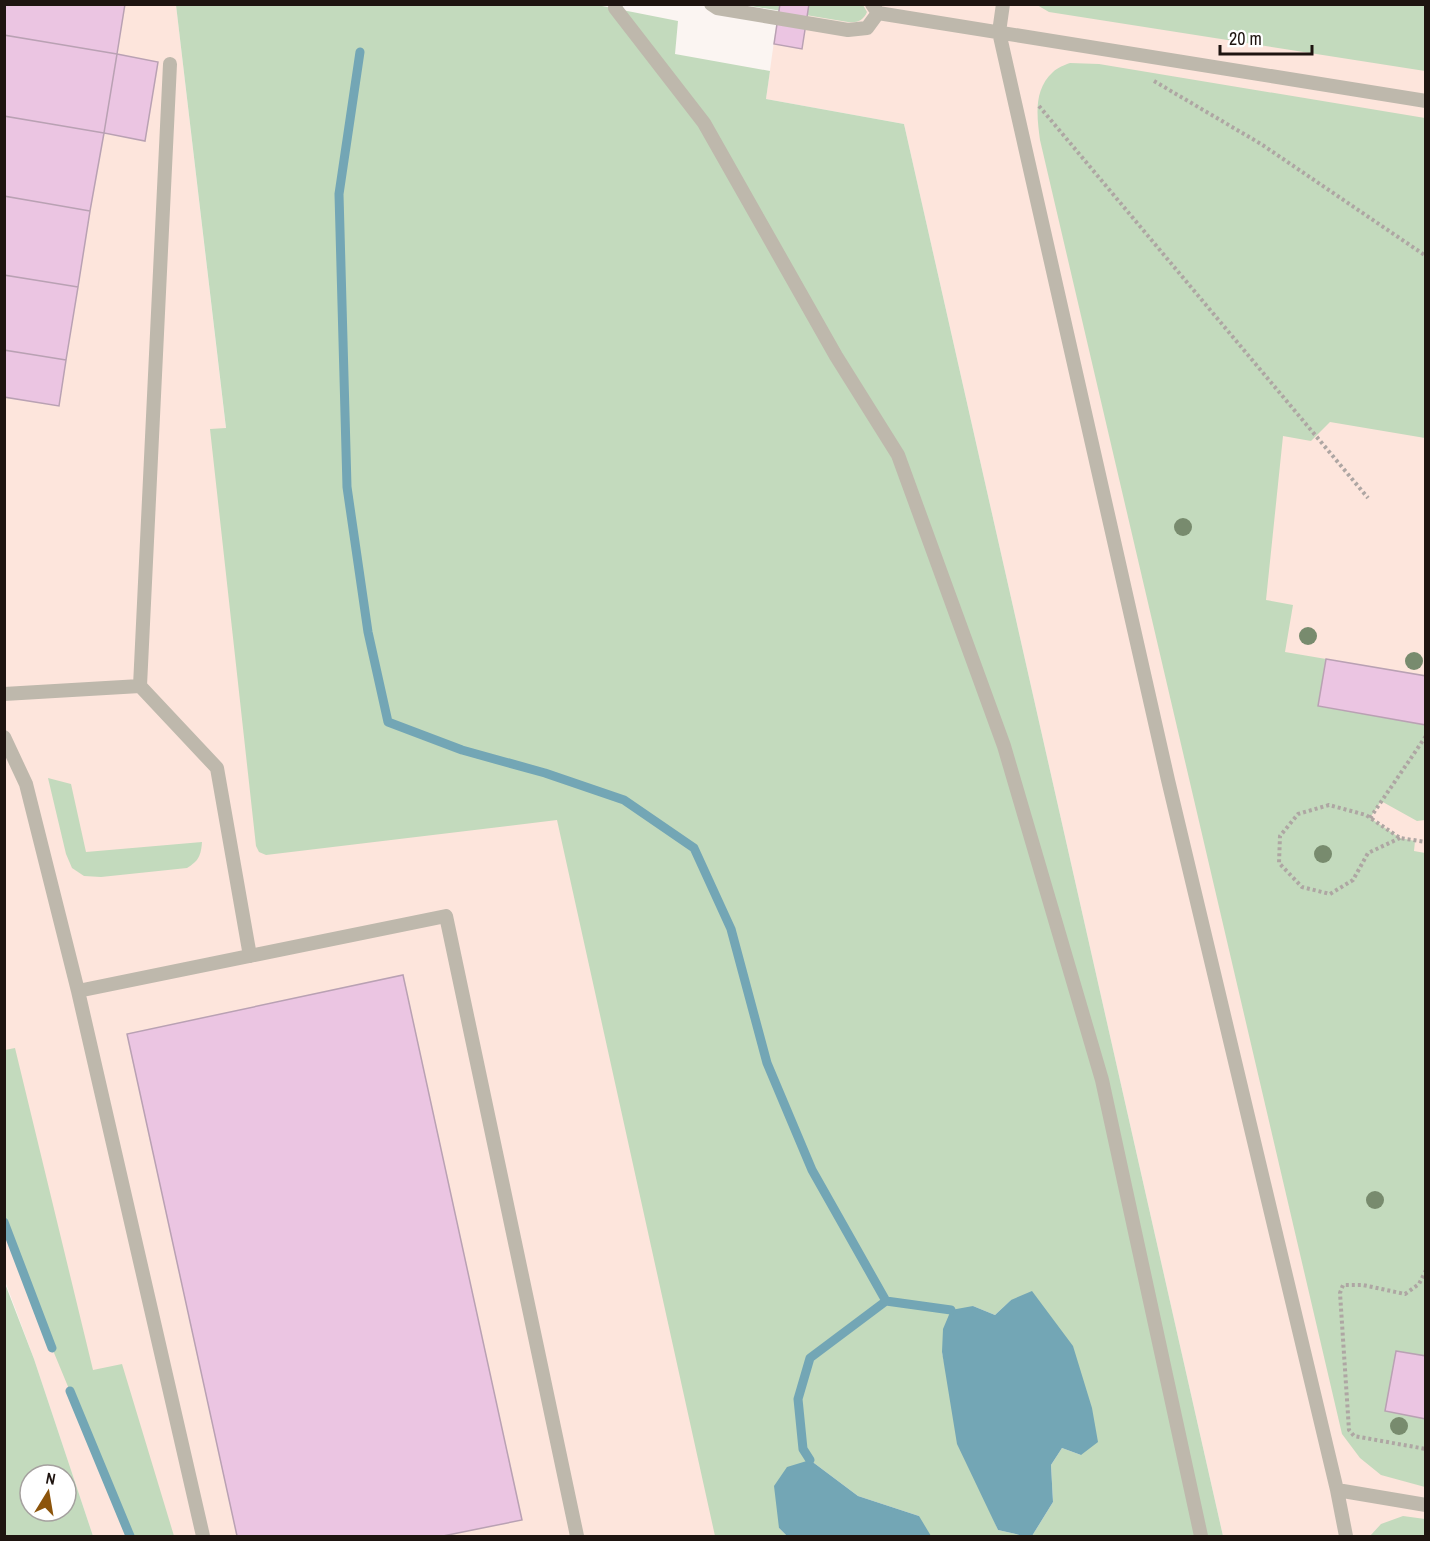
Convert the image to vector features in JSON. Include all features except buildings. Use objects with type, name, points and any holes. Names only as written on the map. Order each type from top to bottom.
[{"type":"lane","points":[[616,4],[615,8],[704,123],[836,356],[898,455],[1004,746],[1102,1080],[1201,1536]]},
{"type":"lane","points":[[711,4],[717,8],[848,30],[867,28],[875,9],[999,32],[1425,101]]},
{"type":"lane","points":[[1003,4],[999,32],[1166,768],[1346,1536]]},
{"type":"lane","points":[[170,64],[140,686],[217,768],[250,956]]},
{"type":"lane","points":[[4,694],[140,686]]},
{"type":"lane","points":[[4,737],[26,784],[78,991],[203,1536]]},
{"type":"lane","points":[[78,991],[446,916],[577,1536]]},
{"type":"lane","points":[[1337,1490],[1425,1504]]},
{"type":"path","points":[[1148,78],[1261,144],[1425,255]]},
{"type":"path","points":[[1036,102],[1368,498]]},
{"type":"path","points":[[1370,818],[1425,736]]},
{"type":"path","points":[[1400,838],[1368,853],[1353,880],[1330,894],[1302,887],[1279,863],[1280,836],[1298,814],[1329,805],[1366,815],[1400,838],[1425,842]]},
{"type":"path","points":[[1425,1270],[1419,1284],[1405,1293],[1363,1285],[1343,1285],[1340,1293],[1349,1430],[1354,1436],[1425,1449]]},
{"type":"shaded area","points":[[5,5],[176,5],[226,429],[569,799],[737,1536],[93,1536],[78,1491],[78,1463],[69,1463],[5,1281]]},
{"type":"shaded area","points":[[779,5],[1425,5],[1425,1536],[1223,1536],[904,124],[766,99]]},
{"type":"green space","points":[[176,5],[597,5],[678,21],[675,54],[770,71],[766,99],[904,124],[1223,1536],[1032,1536],[1053,1502],[1051,1465],[1062,1448],[1081,1455],[1011,1300],[995,1315],[973,1306],[942,1352],[965,1442],[998,1530],[1024,1536],[923,1536],[919,1516],[858,1496],[810,1460],[779,1528],[787,1536],[715,1536],[557,820],[266,855],[259,852],[256,846],[210,429],[226,428]]},
{"type":"green space","points":[[745,5],[863,5],[867,12],[862,19],[851,22]]},
{"type":"green space","points":[[1037,5],[1425,5],[1425,71],[1049,12]]},
{"type":"green space","points":[[1070,63],[1099,64],[1425,118],[1425,438],[1330,422],[1311,441],[1283,436],[1266,600],[1293,605],[1285,652],[1326,659],[1318,706],[1425,725],[1425,820],[1417,821],[1381,801],[1370,818],[1400,838],[1415,841],[1414,851],[1425,853],[1425,1487],[1381,1475],[1360,1458],[1342,1434],[1040,140],[1038,104],[1042,87],[1055,71]]},
{"type":"green space","points":[[48,778],[71,784],[86,852],[202,842],[199,857],[187,868],[101,877],[84,876],[72,868],[66,854]]},
{"type":"green space","points":[[15,1048],[93,1370],[122,1364],[174,1536],[130,1536],[52,1348],[5,1222],[5,1050]]},
{"type":"green space","points":[[4,1281],[34,1359],[69,1463],[18,1463],[18,1523],[78,1523],[78,1491],[93,1536],[5,1536]]},
{"type":"green space","points":[[1403,1516],[1425,1519],[1425,1536],[1370,1536],[1381,1524]]},
{"type":"water","points":[[1032,1291],[1073,1346],[1092,1408],[1098,1442],[1081,1455],[1062,1448],[1051,1465],[1053,1502],[1032,1536],[1024,1536],[998,1530],[957,1444],[942,1352],[943,1329],[951,1310],[973,1306],[995,1315],[1011,1300]]},
{"type":"water","points":[[810,1460],[858,1496],[919,1516],[931,1536],[787,1536],[779,1528],[774,1486],[787,1467]]},
{"type":"waterway","points":[[360,52],[339,194],[347,487],[368,632],[388,722],[462,750],[545,773],[624,800],[694,848],[731,929],[767,1063],[812,1170],[886,1301]]},
{"type":"waterway","points":[[4,1222],[52,1348]]},
{"type":"waterway","points":[[810,1460],[803,1449],[798,1399],[810,1358],[886,1301],[951,1310]]},
{"type":"waterway","points":[[70,1391],[130,1536]]}]
